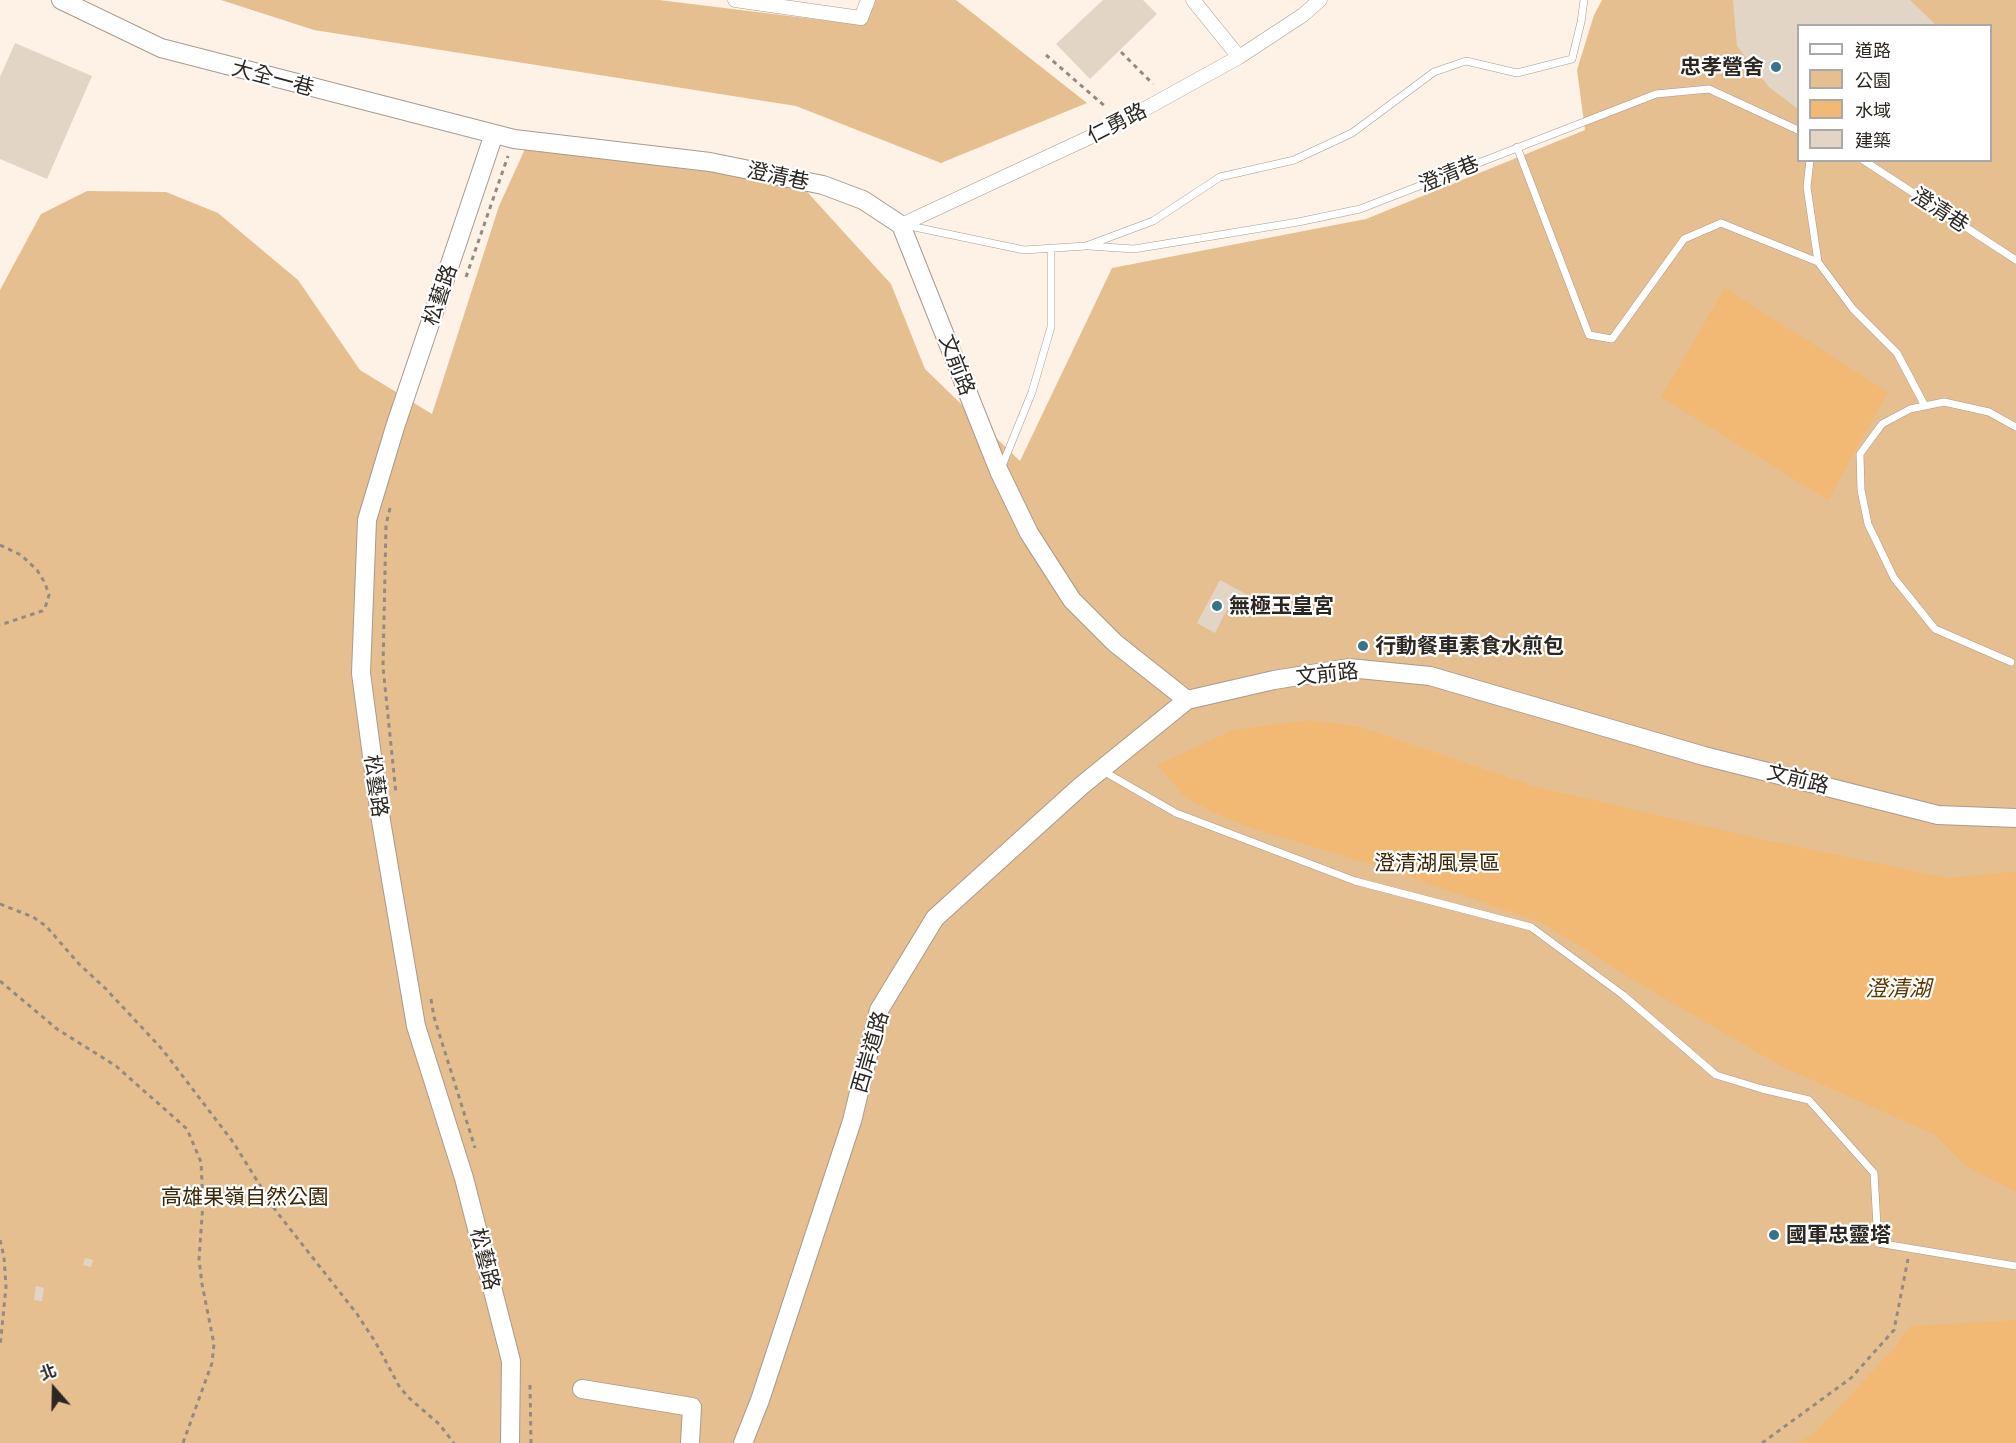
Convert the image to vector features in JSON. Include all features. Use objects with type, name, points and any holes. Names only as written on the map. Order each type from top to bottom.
[{"type":"street","name":"大全一巷","points":[[61,0],[161,48],[494,134]]},
{"type":"street","points":[[735,0],[861,18],[868,0]]},
{"type":"street","points":[[1193,0],[1239,57]]},
{"type":"street","name":"仁勇路","points":[[901,225],[1114,126],[1239,57],[1303,15],[1320,0]]},
{"type":"street","name":"澄清巷","points":[[494,134],[514,139],[710,162],[823,185],[862,200],[901,225]]},
{"type":"street","name":"松藝路","points":[[494,134],[395,427],[368,520],[361,673],[379,809],[416,1026],[464,1178],[511,1361],[510,1443]]},
{"type":"street","name":"文前路","points":[[901,225],[999,471],[1029,533],[1072,600],[1115,643],[1187,700],[1274,680],[1349,668],[1430,676],[1704,756],[1938,815],[2016,818]]},
{"type":"street","name":"西岸道路","points":[[743,1443],[764,1388],[852,1121],[879,1010],[935,918],[1081,786],[1187,700]]},
{"type":"street","points":[[582,1389],[692,1407],[690,1443]]},
{"type":"lane","name":"澄清巷","points":[[1086,246],[1153,220],[1220,177],[1294,160],[1352,133],[1434,72],[1466,61],[1517,73],[1572,58],[1584,0]]},
{"type":"lane","name":"澄清巷","points":[[901,225],[1024,250],[1086,246],[1134,249],[1298,222],[1360,209],[1656,94],[1709,88],[1797,130]]},
{"type":"lane","points":[[1517,147],[1589,336],[1612,339],[1683,239],[1721,223],[1818,262]]},
{"type":"lane","points":[[1810,162],[1807,187],[1818,262],[1853,309],[1897,353],[1924,406]]},
{"type":"lane","name":"澄清巷","points":[[1866,162],[2016,260]]},
{"type":"lane","points":[[999,471],[1032,392],[1051,327],[1052,248]]},
{"type":"lane","points":[[2011,662],[1935,629],[1894,578],[1868,524],[1861,490],[1860,454],[1882,424],[1910,409],[1944,402],[1989,412],[2016,427]]},
{"type":"lane","points":[[1101,770],[1176,813],[1355,881],[1531,927],[1623,995],[1716,1075],[1809,1101],[1874,1173],[1878,1243],[2016,1266]]},
{"type":"path","points":[[1121,52],[1153,84]]},
{"type":"path","points":[[1046,55],[1107,108]]},
{"type":"path","points":[[465,280],[514,139]]},
{"type":"path","points":[[392,502],[386,525],[383,667],[397,802]]},
{"type":"path","points":[[0,545],[21,555],[37,570],[49,595],[42,611],[0,625]]},
{"type":"path","points":[[0,904],[33,917],[46,926],[79,964],[105,988],[162,1049],[233,1142],[276,1211],[357,1314],[399,1386],[408,1398],[439,1424],[454,1443]]},
{"type":"path","points":[[0,981],[57,1029],[116,1066],[187,1129],[201,1162],[203,1203],[199,1259],[213,1344],[212,1363],[183,1443]]},
{"type":"path","points":[[430,995],[434,1017],[476,1151]]},
{"type":"path","points":[[0,1240],[4,1257],[6,1287],[0,1347]]},
{"type":"path","points":[[1762,1443],[1851,1378],[1894,1330],[1910,1248]]},
{"type":"path","points":[[530,1381],[531,1443]]},
{"type":"green space","points":[[221,0],[659,0],[863,25],[873,0],[956,0],[1087,103],[941,163],[796,106],[314,30]]},
{"type":"green space","name":"澄清湖風景區","points":[[1602,0],[2016,0],[2016,1443],[0,1443],[0,290],[41,214],[87,191],[166,192],[218,213],[298,280],[360,370],[432,414],[499,206],[525,149],[799,183],[891,284],[925,369],[1020,461],[1112,268],[1366,219],[1585,130],[1577,70],[1594,15]]},
{"type":"water","points":[[1725,288],[1888,392],[1828,500],[1661,397]]},
{"type":"water","name":"澄清湖","points":[[1310,720],[1360,727],[1537,787],[1755,838],[1948,878],[2016,871],[2016,1192],[1965,1165],[1935,1135],[1781,1066],[1650,990],[1542,923],[1381,867],[1230,820],[1187,799],[1157,765],[1233,730]]},
{"type":"water","points":[[2016,1320],[2016,1443],[1798,1443],[1815,1433],[1893,1349],[1910,1326]]},
{"type":"building","points":[[1103,0],[1143,0],[1157,14],[1090,79],[1056,44]]},
{"type":"building","name":"忠孝營舍","points":[[1733,0],[1910,0],[1935,24],[1797,24],[1797,108],[1769,87],[1737,46]]},
{"type":"building","points":[[15,43],[92,76],[47,179],[0,159],[0,77]]},
{"type":"building","name":"無極玉皇宮","points":[[1220,580],[1255,599],[1248,611],[1231,602],[1215,633],[1197,623]]},
{"type":"building","points":[[85,1258],[93,1260],[91,1267],[83,1265]]},
{"type":"building","points":[[36,1286],[44,1288],[42,1301],[34,1300]]},
{"type":"place","name":"忠孝營舍","points":[[1776,67]]},
{"type":"place","name":"無極玉皇宮","points":[[1217,606]]},
{"type":"place","name":"行動餐車素食水煎包","points":[[1363,646]]},
{"type":"place","name":"國軍忠靈塔","points":[[1774,1235]]},
{"type":"park label","name":"高雄果嶺自然公園","points":[[245,1197]]}]
